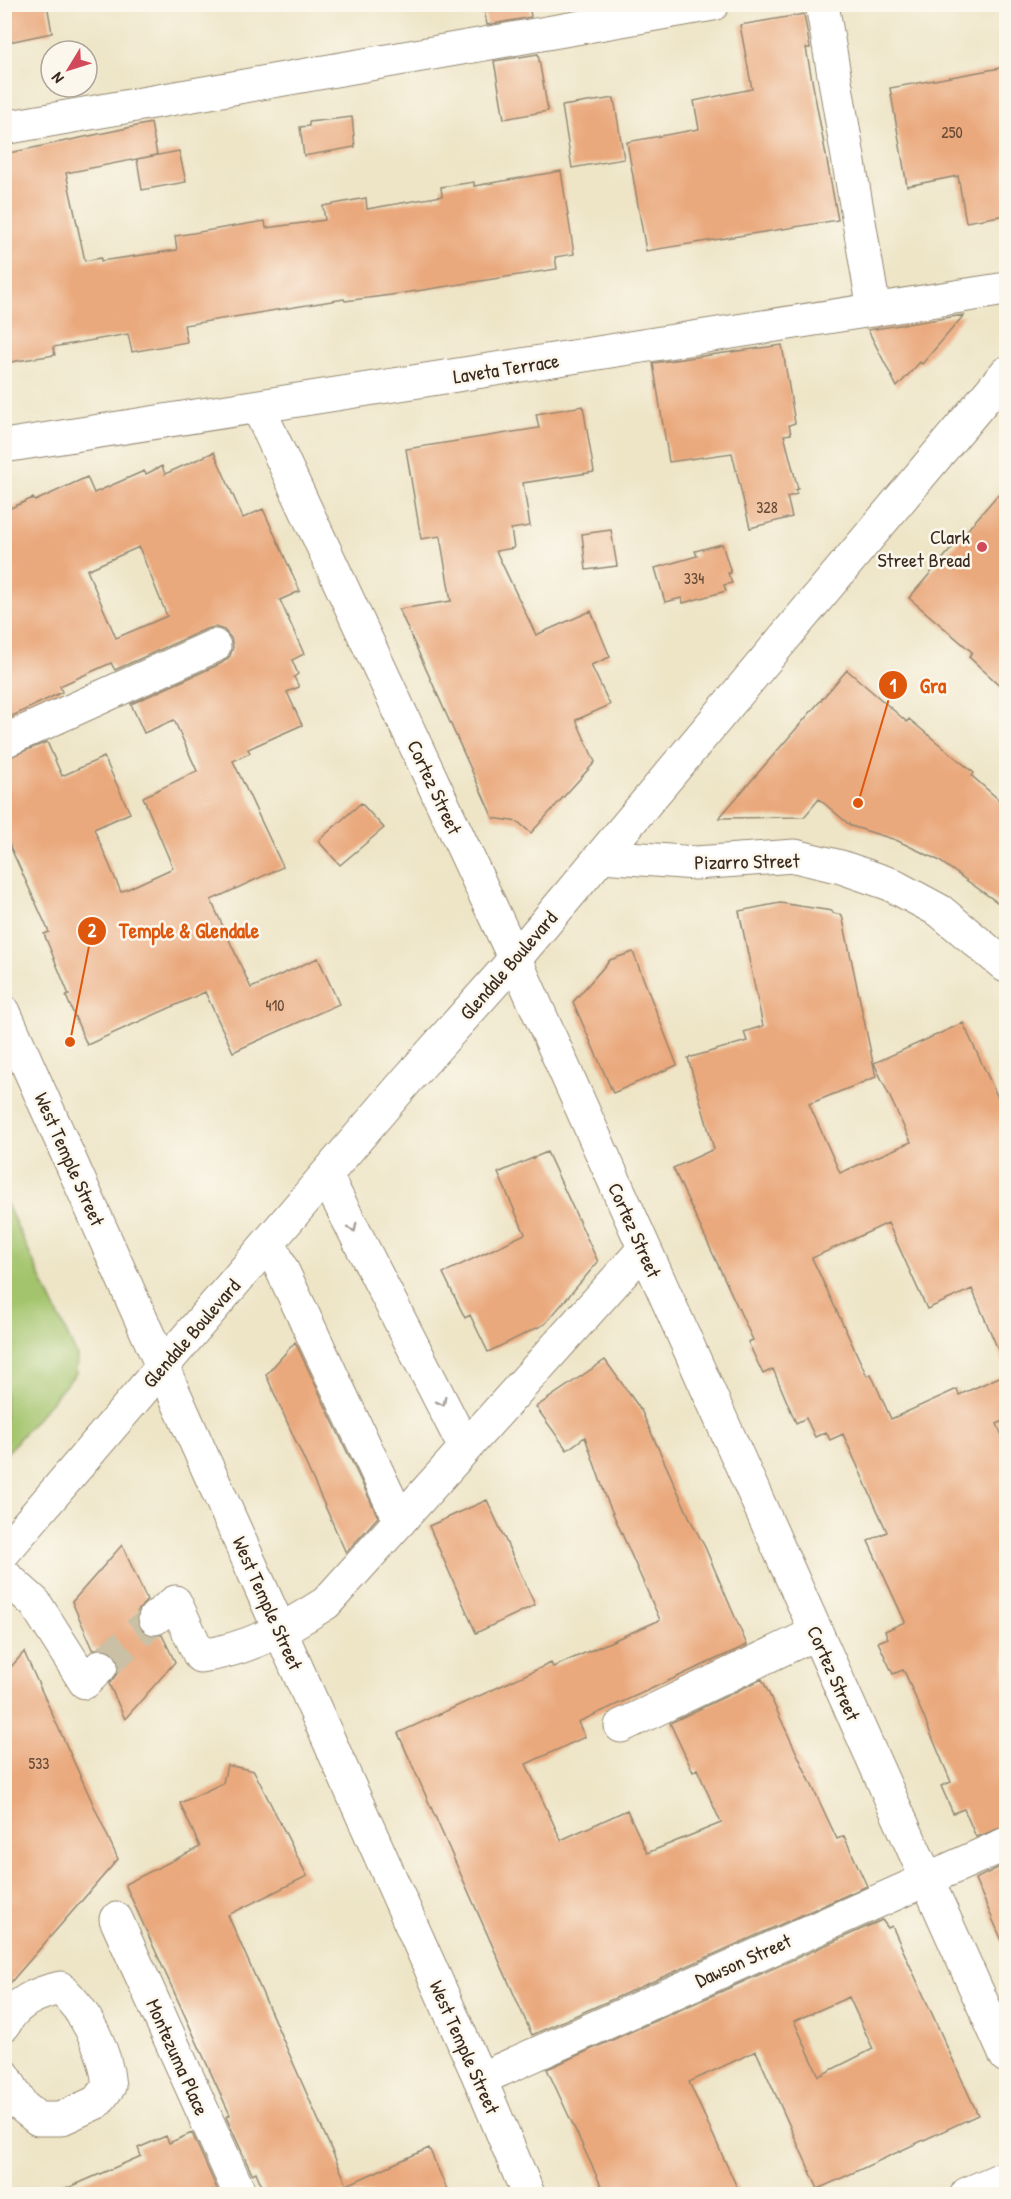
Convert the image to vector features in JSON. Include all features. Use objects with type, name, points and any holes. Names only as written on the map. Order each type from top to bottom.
[{"type":"street","points":[[4,128],[713,4]]},
{"type":"street","points":[[822,4],[874,310]]},
{"type":"street","name":"Laveta Terrace","points":[[4,446],[1006,289]]},
{"type":"street","name":"Glendale Boulevard","points":[[4,1552],[515,959],[1006,373]]},
{"type":"street","name":"Cortez Street","points":[[258,407],[515,959],[1006,2056]]},
{"type":"street","points":[[4,741],[214,646]]},
{"type":"street","name":"Pizarro Street","points":[[602,856],[695,863],[795,856],[841,867],[890,884],[940,910],[1006,966]]},
{"type":"street","name":"West Temple Street","points":[[4,1012],[480,2079],[528,2194]]},
{"type":"street","points":[[326,1176],[465,1448]]},
{"type":"street","points":[[270,1242],[400,1521]]},
{"type":"street","points":[[155,1618],[175,1602],[200,1656],[220,1653],[281,1632],[326,1603],[644,1249]]},
{"type":"street","points":[[4,1575],[35,1603],[85,1682],[101,1666]]},
{"type":"street","points":[[621,1726],[816,1633]]},
{"type":"street","name":"Dawson Street","points":[[480,2079],[1006,1844]]},
{"type":"street","name":"Montezuma Place","points":[[116,1919],[240,2194]]},
{"type":"street","points":[[4,2025],[8,2017],[35,1994],[60,1988],[77,2002],[107,2065],[109,2086],[97,2102],[60,2119],[38,2119],[22,2106],[4,2075]]},
{"type":"street","points":[[968,2194],[1006,2177]]},
{"type":"green space","points":[[4,1198],[77,1356],[76,1373],[5,1455]]},
{"type":"building","points":[[4,4],[47,4],[52,33],[4,43]]},
{"type":"building","points":[[483,4],[529,4],[531,17],[487,25]]},
{"type":"building","points":[[804,14],[810,48],[806,48],[838,220],[646,251],[627,142],[699,129],[694,101],[752,89],[740,25]]},
{"type":"building","points":[[538,54],[548,111],[504,119],[494,61]]},
{"type":"building","points":[[1006,67],[1006,215],[966,222],[958,176],[907,186],[890,88]]},
{"type":"building","points":[[614,98],[624,159],[572,168],[562,106]]},
{"type":"building","points":[[352,117],[355,147],[304,156],[300,127],[309,126],[309,122]]},
{"type":"building","points":[[151,123],[157,155],[66,173],[85,261],[101,258],[101,261],[177,250],[175,236],[265,221],[266,228],[325,220],[323,206],[366,198],[367,209],[442,196],[441,187],[474,182],[474,186],[561,171],[574,254],[555,257],[557,269],[391,295],[345,301],[344,299],[184,325],[187,342],[132,352],[128,334],[53,347],[55,355],[4,363],[4,154]]},
{"type":"building","points":[[179,151],[186,182],[142,190],[137,159]]},
{"type":"building","points":[[964,315],[922,364],[920,362],[897,387],[868,330]]},
{"type":"building","points":[[782,345],[795,423],[789,425],[791,434],[784,435],[798,489],[795,490],[797,494],[787,497],[792,517],[750,528],[732,453],[669,462],[653,363]]},
{"type":"building","points":[[583,406],[594,472],[523,483],[530,526],[511,529],[514,548],[496,551],[536,635],[591,611],[610,657],[591,665],[610,705],[576,720],[595,762],[531,833],[518,822],[493,818],[399,609],[451,601],[440,536],[421,539],[406,449],[539,428],[536,414]]},
{"type":"building","points":[[214,452],[243,518],[263,509],[300,591],[280,600],[304,654],[292,660],[298,674],[294,677],[299,687],[287,692],[302,725],[248,749],[250,753],[233,761],[283,867],[211,900],[251,988],[318,958],[339,1004],[233,1052],[205,992],[87,1045],[66,996],[69,995],[44,934],[49,932],[4,833],[4,759],[47,742],[62,776],[104,757],[130,813],[94,829],[121,892],[173,868],[143,797],[197,771],[174,720],[144,733],[131,704],[222,663],[230,656],[233,647],[231,638],[224,630],[215,627],[206,629],[115,670],[111,663],[60,686],[62,692],[4,720],[4,511],[33,498],[35,501],[87,477],[94,493],[144,471],[146,474],[162,466],[165,474]],"holes":[[[139,547],[167,616],[116,638],[87,570]]]},
{"type":"building","points":[[1006,485],[1006,691],[969,657],[972,652],[909,598]]},
{"type":"building","points":[[611,530],[617,566],[586,570],[582,534]]},
{"type":"building","points":[[722,544],[732,583],[724,585],[726,591],[683,603],[682,598],[665,602],[655,568],[697,556],[695,551]]},
{"type":"building","points":[[847,670],[907,722],[909,719],[974,773],[972,776],[1006,806],[1004,907],[938,860],[896,840],[851,826],[819,799],[804,817],[719,818]]},
{"type":"building","points":[[361,803],[384,828],[340,865],[318,841]]},
{"type":"building","points":[[780,903],[832,911],[842,915],[876,1077],[809,1104],[840,1173],[911,1142],[874,1063],[963,1023],[1006,1115],[1006,1368],[972,1289],[927,1309],[888,1223],[812,1258],[867,1376],[871,1374],[891,1419],[957,1389],[959,1395],[1006,1374],[1006,1420],[997,1424],[1006,1445],[1006,1826],[976,1837],[964,1809],[953,1813],[941,1786],[951,1782],[906,1675],[903,1670],[893,1674],[878,1642],[888,1638],[885,1631],[905,1622],[868,1541],[887,1532],[843,1434],[830,1440],[826,1432],[815,1437],[806,1418],[796,1423],[773,1369],[763,1374],[748,1342],[753,1340],[673,1168],[714,1149],[688,1058],[747,1041],[744,1032],[763,1026],[739,911]]},
{"type":"building","points":[[633,952],[677,1065],[613,1093],[573,1002],[610,960]]},
{"type":"building","points":[[547,1152],[598,1262],[545,1324],[488,1352],[470,1315],[465,1318],[443,1273],[525,1234],[498,1173]]},
{"type":"building","points":[[295,1342],[378,1517],[346,1553],[266,1375]]},
{"type":"building","points":[[605,1360],[641,1410],[705,1547],[747,1645],[578,1722],[585,1737],[526,1764],[561,1840],[627,1810],[647,1853],[721,1823],[697,1769],[693,1772],[670,1723],[762,1679],[837,1839],[844,1836],[867,1886],[532,2035],[398,1733],[551,1663],[553,1667],[660,1620],[607,1500],[585,1437],[567,1450],[536,1407]]},
{"type":"building","points":[[487,1500],[535,1605],[476,1633],[429,1526]]},
{"type":"building","points":[[122,1545],[147,1600],[137,1612],[140,1629],[149,1636],[162,1635],[175,1662],[125,1719],[109,1684],[119,1671],[119,1661],[114,1652],[106,1648],[93,1649],[72,1602]]},
{"type":"building","points":[[24,1652],[118,1859],[4,1990],[4,1675]]},
{"type":"building","points":[[227,1765],[254,1771],[307,1876],[228,1915],[347,2185],[429,2148],[449,2194],[265,2194],[256,2172],[252,2174],[226,2117],[230,2115],[125,1884],[200,1847],[180,1803],[223,1783]]},
{"type":"building","points":[[1006,1864],[1006,1950],[975,1879]]},
{"type":"building","points":[[882,1920],[888,1928],[892,1926],[978,2115],[818,2189],[756,2051],[689,2082],[740,2194],[605,2194],[547,2069]],"holes":[[[849,1997],[873,2049],[819,2076],[794,2021]]]},
{"type":"building","points":[[192,2133],[217,2189],[206,2194],[54,2194],[141,2156],[138,2148],[166,2136],[169,2143]]},
{"type":"tunnel","points":[[101,1666],[155,1618]]},
{"type":"place","name":"Clark Street Bread","points":[[982,547]]},
{"type":"place","name":"Gra","points":[[858,803]]},
{"type":"place","name":"Temple & Glendale","points":[[70,1042]]}]
